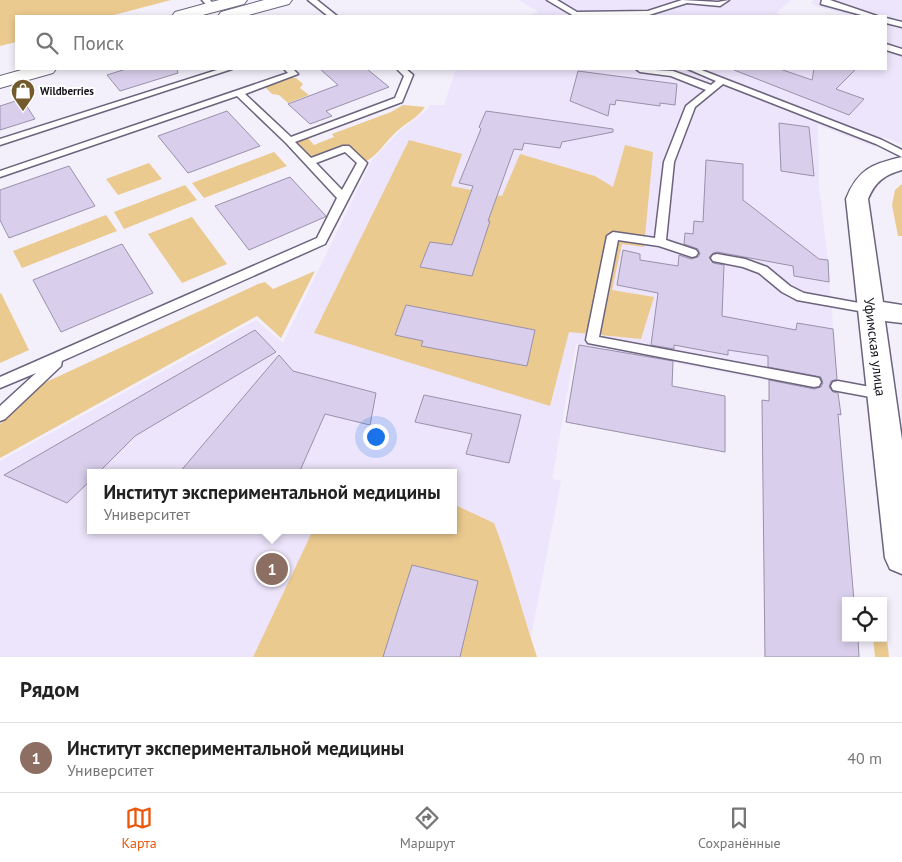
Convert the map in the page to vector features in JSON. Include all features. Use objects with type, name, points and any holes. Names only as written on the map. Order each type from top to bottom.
[{"type":"main road","points":[[185,15],[238,0]]},
{"type":"main road","points":[[215,8],[283,0]]},
{"type":"main road","points":[[0,68],[15,63]]},
{"type":"main road","points":[[0,82],[42,70]]},
{"type":"street","name":"Уфимская улица","points":[[902,163],[871,174],[862,184],[856,199],[902,558]]},
{"type":"street","points":[[870,309],[902,314]]},
{"type":"lane","points":[[312,0],[332,15]]},
{"type":"lane","points":[[551,0],[576,14],[636,15],[650,14],[687,1],[720,4],[725,0]]},
{"type":"lane","points":[[826,0],[824,2],[870,15]]},
{"type":"lane","points":[[887,20],[902,25]]},
{"type":"lane","points":[[887,47],[902,52]]},
{"type":"lane","points":[[0,142],[225,70]]},
{"type":"lane","points":[[0,174],[294,74],[289,70]]},
{"type":"lane","points":[[290,142],[324,123],[399,100],[409,75],[402,70]]},
{"type":"lane","points":[[647,70],[673,74],[712,89]]},
{"type":"lane","points":[[694,70],[879,142],[902,154]]},
{"type":"lane","points":[[660,242],[669,162],[691,106],[722,81]]},
{"type":"lane","points":[[239,93],[310,162],[343,198]]},
{"type":"lane","points":[[0,384],[321,241],[362,163],[346,148],[310,162]]},
{"type":"lane","points":[[692,253],[660,242],[613,236],[592,340],[814,382]]},
{"type":"lane","points":[[717,258],[745,263],[763,270],[786,290],[801,297],[870,309]]},
{"type":"lane","points":[[0,415],[63,356]]},
{"type":"lane","points":[[838,386],[881,394]]},
{"type":"shaded area","points":[[0,0],[171,0],[114,15],[15,15],[15,42],[0,46]]},
{"type":"shaded area","points":[[519,0],[791,0],[776,13],[782,15],[532,15],[539,12]]},
{"type":"shaded area","points":[[814,0],[902,0],[902,49],[887,44],[887,15],[848,15],[811,3]]},
{"type":"shaded area","points":[[887,48],[902,54],[902,144],[883,137],[875,147],[818,125],[819,188],[828,260],[838,394],[576,344],[552,479],[561,481],[527,657],[0,657],[0,461],[256,320],[283,343],[372,160],[400,131],[429,108],[429,105],[444,105],[456,70],[887,70]]},
{"type":"shaded area","points":[[296,78],[303,84],[300,88],[309,95],[288,103],[279,95],[272,94],[266,88],[269,85]]},
{"type":"shaded area","points":[[403,105],[425,107],[395,133],[373,157],[364,162],[346,146],[312,158],[305,155],[296,144],[299,139],[306,136],[314,145],[334,137],[332,134],[391,112]]},
{"type":"shaded area","points":[[409,140],[462,154],[451,186],[502,196],[520,154],[595,176],[613,187],[625,145],[653,152],[644,247],[622,244],[612,290],[654,297],[641,339],[569,332],[550,406],[314,333]]},
{"type":"shaded area","points":[[274,152],[287,166],[204,198],[192,183]]},
{"type":"shaded area","points":[[149,163],[162,179],[118,195],[106,179]]},
{"type":"shaded area","points":[[902,184],[902,236],[898,236],[892,205],[895,190]]},
{"type":"shaded area","points":[[185,185],[197,200],[124,229],[114,212]]},
{"type":"shaded area","points":[[106,215],[117,231],[22,268],[13,251]]},
{"type":"shaded area","points":[[192,217],[227,264],[182,283],[148,234]]},
{"type":"shaded area","points":[[315,271],[281,338],[257,316],[0,458],[0,424],[44,383],[258,284],[265,282],[273,289]]},
{"type":"shaded area","points":[[0,294],[29,350],[0,363]]},
{"type":"shaded area","points":[[457,506],[494,523],[537,657],[253,657],[311,534],[457,534]]},
{"type":"shaded area","points":[[887,639],[889,657],[875,657],[873,642],[887,642]]},
{"type":"building","points":[[123,70],[177,70],[178,73],[120,91],[107,75]]},
{"type":"building","points":[[321,70],[368,70],[389,87],[326,111],[332,116],[310,124],[288,104],[338,85]]},
{"type":"building","points":[[734,70],[783,70],[812,80],[814,70],[855,70],[836,89],[864,99],[849,115]]},
{"type":"building","points":[[578,71],[677,84],[675,105],[660,103],[660,106],[616,100],[615,105],[610,104],[608,116],[570,101]]},
{"type":"building","points":[[22,99],[35,119],[0,130],[0,106]]},
{"type":"building","points":[[227,111],[260,146],[188,173],[158,136]]},
{"type":"building","points":[[486,111],[613,129],[613,132],[562,142],[560,148],[524,143],[522,150],[514,149],[488,221],[490,221],[472,276],[420,267],[430,242],[452,245],[473,186],[459,183],[481,129],[479,127]]},
{"type":"building","points":[[779,123],[809,127],[814,176],[781,171]]},
{"type":"building","points":[[706,160],[743,164],[743,200],[819,259],[828,260],[829,282],[794,276],[793,266],[717,252],[709,257],[713,263],[724,265],[722,316],[796,330],[797,323],[833,329],[837,379],[831,381],[829,387],[833,392],[838,393],[841,415],[838,414],[854,597],[842,597],[842,642],[858,642],[859,657],[765,657],[762,400],[769,401],[769,380],[814,389],[821,387],[823,383],[821,377],[768,367],[768,356],[728,350],[728,355],[674,345],[674,349],[651,345],[658,293],[617,285],[623,250],[640,254],[640,260],[678,266],[679,255],[691,259],[698,257],[700,254],[698,249],[684,244],[685,233],[693,234],[694,221],[703,222]]},
{"type":"building","points":[[69,166],[95,206],[9,238],[0,220],[0,190]]},
{"type":"building","points":[[290,177],[326,216],[249,250],[215,206]]},
{"type":"building","points":[[122,244],[153,293],[61,332],[33,280]]},
{"type":"building","points":[[406,305],[535,330],[527,366],[421,346],[423,341],[395,335]]},
{"type":"building","points":[[255,330],[276,352],[135,436],[102,469],[87,469],[87,484],[67,503],[4,475]]},
{"type":"building","points":[[579,345],[673,361],[672,386],[725,396],[725,452],[566,422]]},
{"type":"building","points":[[279,355],[293,371],[376,393],[370,425],[325,414],[301,469],[182,469]]},
{"type":"building","points":[[424,395],[521,415],[509,463],[466,454],[472,434],[415,422]]},
{"type":"building","points":[[412,565],[478,581],[460,657],[383,657]]},
{"type":"place","name":"Wildberries","points":[[23,112]]},
{"type":"place","name":"Институт экспериментальной медицины","points":[[272,569]]}]
